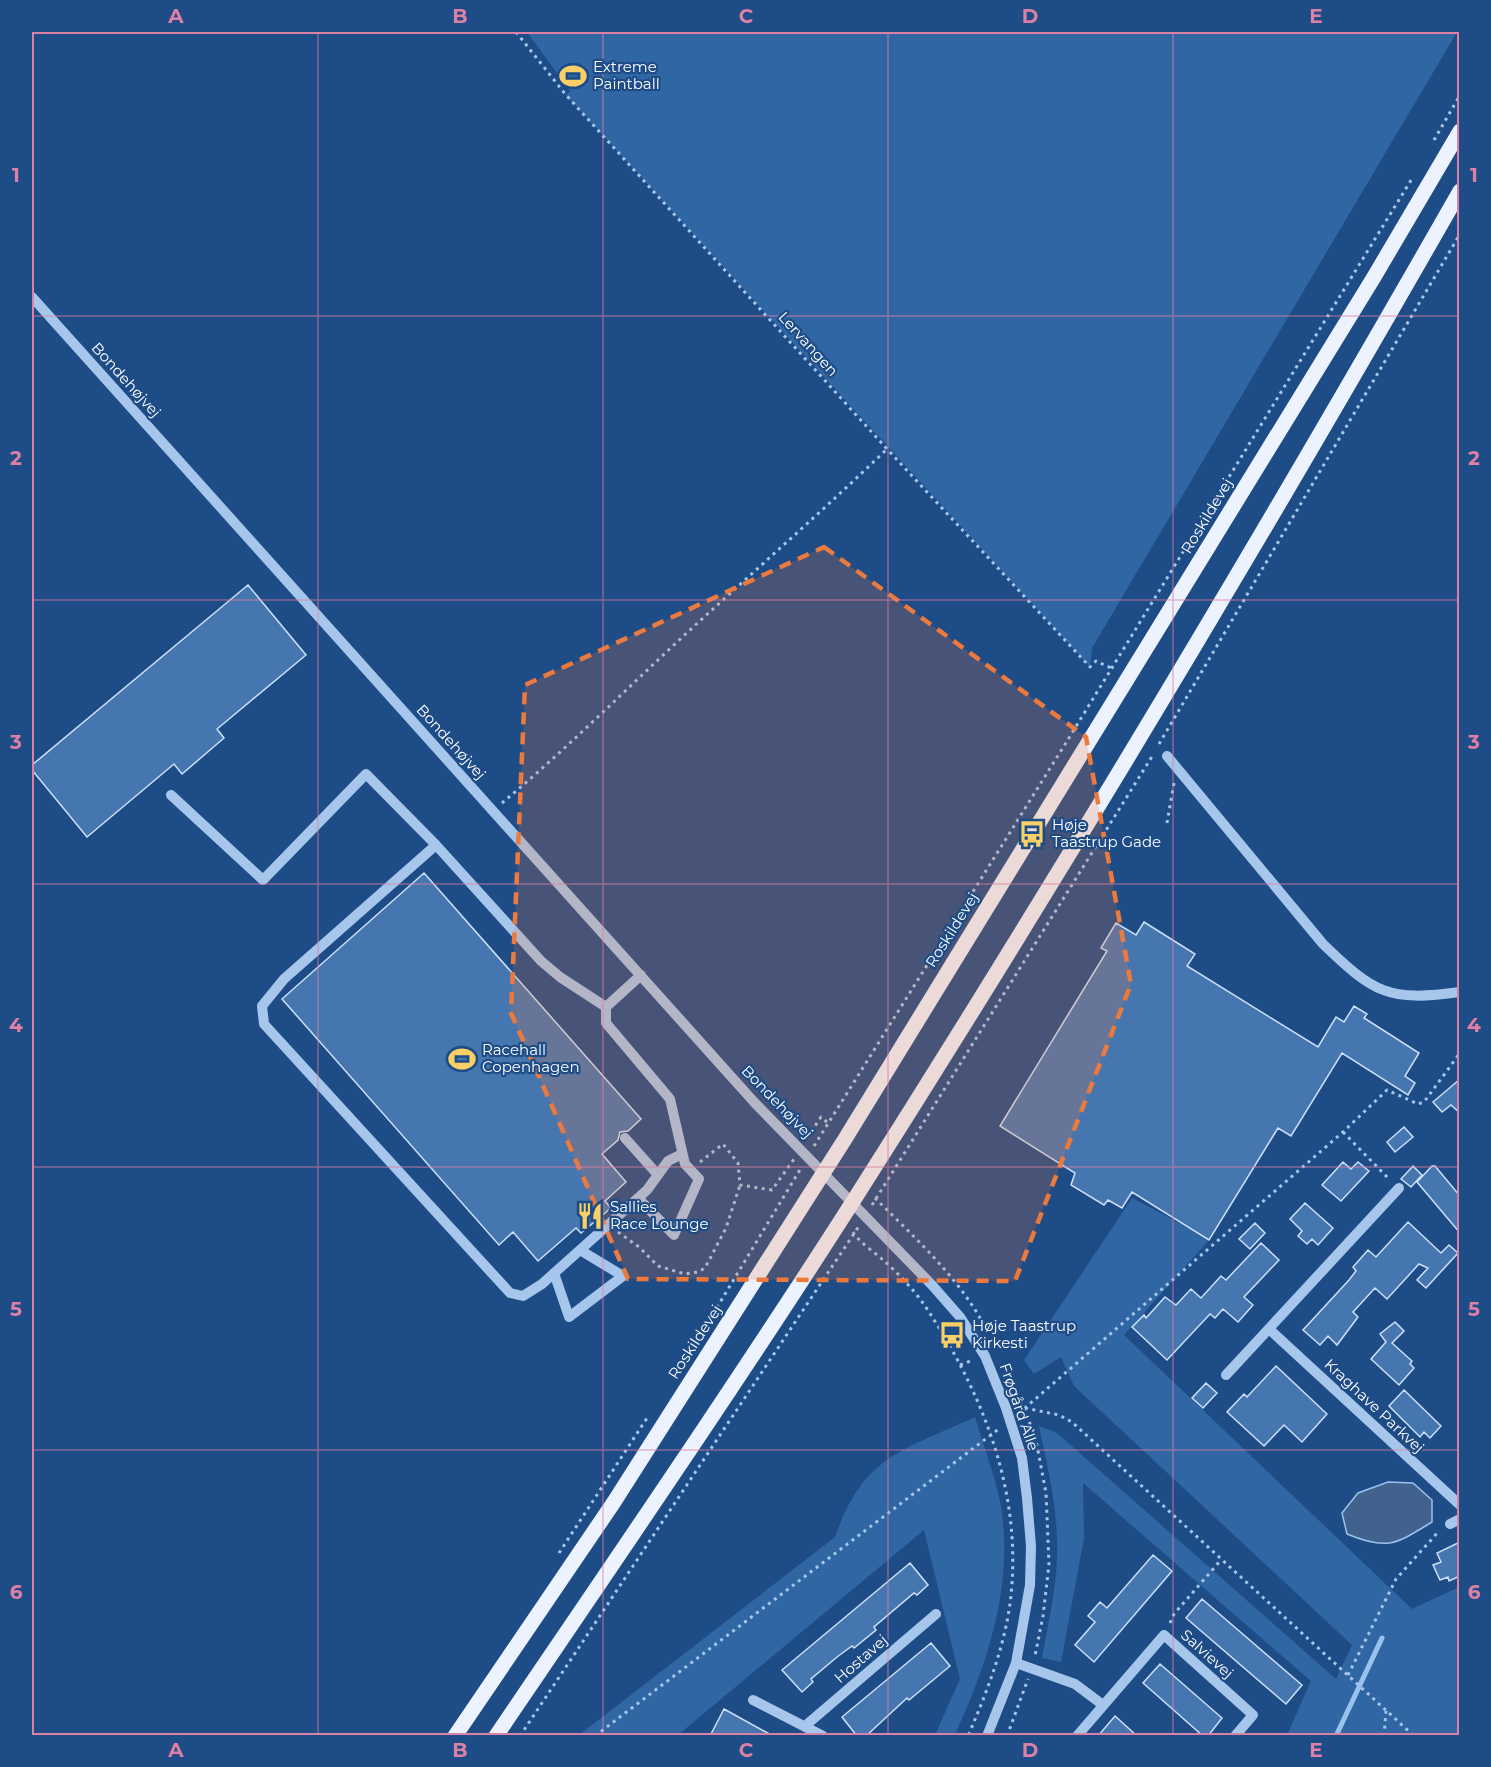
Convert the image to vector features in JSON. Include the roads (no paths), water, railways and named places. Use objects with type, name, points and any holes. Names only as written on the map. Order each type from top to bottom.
[{"type":"main road","name":"Roskildevej","points":[[455,1736],[614,1502],[836,1153],[1368,287],[1460,131]]},
{"type":"main road","points":[[496,1736],[663,1491],[852,1203],[996,974],[1175,681],[1460,191]]},
{"type":"street","name":"Bondehøjvej","points":[[32,297],[754,1102],[852,1203]]},
{"type":"street","points":[[1167,756],[1323,944],[1349,969],[1372,985],[1397,995],[1419,998],[1460,992]]},
{"type":"street","points":[[171,795],[263,880],[366,774],[436,845],[541,961],[606,1007]]},
{"type":"street","points":[[436,845],[284,980],[262,1006],[264,1024],[510,1293],[523,1296],[554,1273],[638,1198],[668,1161],[682,1154]]},
{"type":"street","points":[[638,1198],[675,1235],[699,1179],[685,1164],[670,1099],[609,1028],[604,1017],[606,1007],[641,975]]},
{"type":"street","points":[[626,1138],[658,1175]]},
{"type":"street","points":[[1226,1375],[1399,1188]]},
{"type":"street","name":"Frøgård Alle","points":[[852,1203],[960,1317],[985,1356],[1022,1458],[1031,1546],[1030,1585],[1016,1663],[987,1736]]},
{"type":"street","points":[[554,1273],[569,1317],[623,1276],[580,1250]]},
{"type":"street","name":"Kraghave Parkvej","points":[[1269,1329],[1460,1505]]},
{"type":"street","name":"Hostavej","points":[[805,1726],[936,1614]]},
{"type":"street","name":"Salvievej","points":[[1077,1736],[1164,1635],[1252,1715],[1235,1736]]},
{"type":"street","points":[[1016,1663],[1075,1684],[1103,1705]]},
{"type":"street","points":[[753,1700],[823,1736]]},
{"type":"waterway","points":[[1336,1736],[1382,1638]]},
{"type":"place","name":"Extreme Paintball","points":[[573,76]]},
{"type":"place","name":"Høje Taastrup Gade","points":[[1032,834]]},
{"type":"place","name":"Racehall Copenhagen","points":[[462,1059]]},
{"type":"place","name":"Sallies Race Lounge","points":[[590,1216]]},
{"type":"place","name":"Høje Taastrup Kirkesti","points":[[952,1335]]}]
